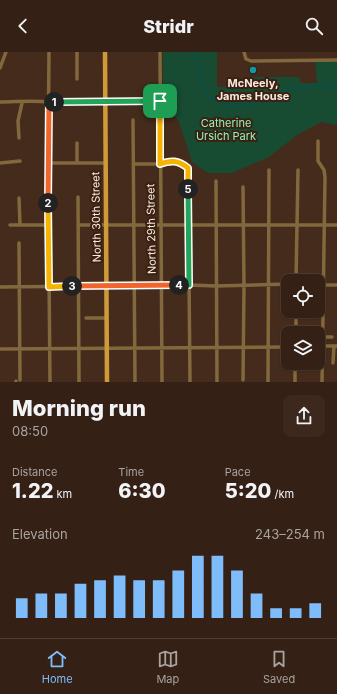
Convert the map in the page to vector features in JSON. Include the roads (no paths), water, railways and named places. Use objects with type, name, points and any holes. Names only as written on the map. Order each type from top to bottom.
[{"type":"main road","name":"North 30th Street","points":[[105,52],[107,382]]},
{"type":"street","points":[[0,68],[6,52]]},
{"type":"street","points":[[48,52],[50,382]]},
{"type":"street","points":[[77,52],[77,79]]},
{"type":"street","name":"North 29th Street","points":[[160,52],[162,382]]},
{"type":"street","points":[[244,52],[248,61],[337,60]]},
{"type":"street","points":[[0,102],[22,102],[36,100],[49,102],[160,101]]},
{"type":"street","points":[[19,138],[18,121],[22,102]]},
{"type":"street","points":[[133,120],[135,382]]},
{"type":"street","points":[[318,141],[318,161],[325,172],[324,274]]},
{"type":"street","points":[[77,143],[77,163]]},
{"type":"street","points":[[133,164],[160,164],[176,160],[183,163],[188,168],[190,382]]},
{"type":"street","points":[[0,164],[20,161]]},
{"type":"street","points":[[48,163],[105,163]]},
{"type":"street","points":[[268,382],[269,170]]},
{"type":"street","points":[[296,274],[298,170]]},
{"type":"street","points":[[216,181],[217,382]]},
{"type":"street","points":[[243,187],[243,380]]},
{"type":"street","points":[[78,197],[79,382]]},
{"type":"street","points":[[20,198],[20,225]]},
{"type":"street","points":[[10,225],[49,225]]},
{"type":"street","points":[[78,225],[337,225]]},
{"type":"street","points":[[18,381],[20,349],[19,243]]},
{"type":"street","points":[[0,287],[161,285],[244,286],[281,284]]},
{"type":"street","points":[[325,285],[337,285]]},
{"type":"street","points":[[86,318],[106,318]]},
{"type":"street","points":[[325,335],[332,337]]},
{"type":"street","points":[[333,363],[335,346]]},
{"type":"street","points":[[0,349],[281,347]]},
{"type":"street","points":[[295,370],[295,382]]},
{"type":"street","points":[[321,370],[322,382]]},
{"type":"waterway","points":[[195,52],[198,70],[207,96],[235,107],[250,105],[286,90],[327,84],[337,90]]},
{"type":"place","name":"McNeely, James House","points":[[253,70]]},
{"type":"park label","name":"Catherine Ursich Park","points":[[226,129]]}]
